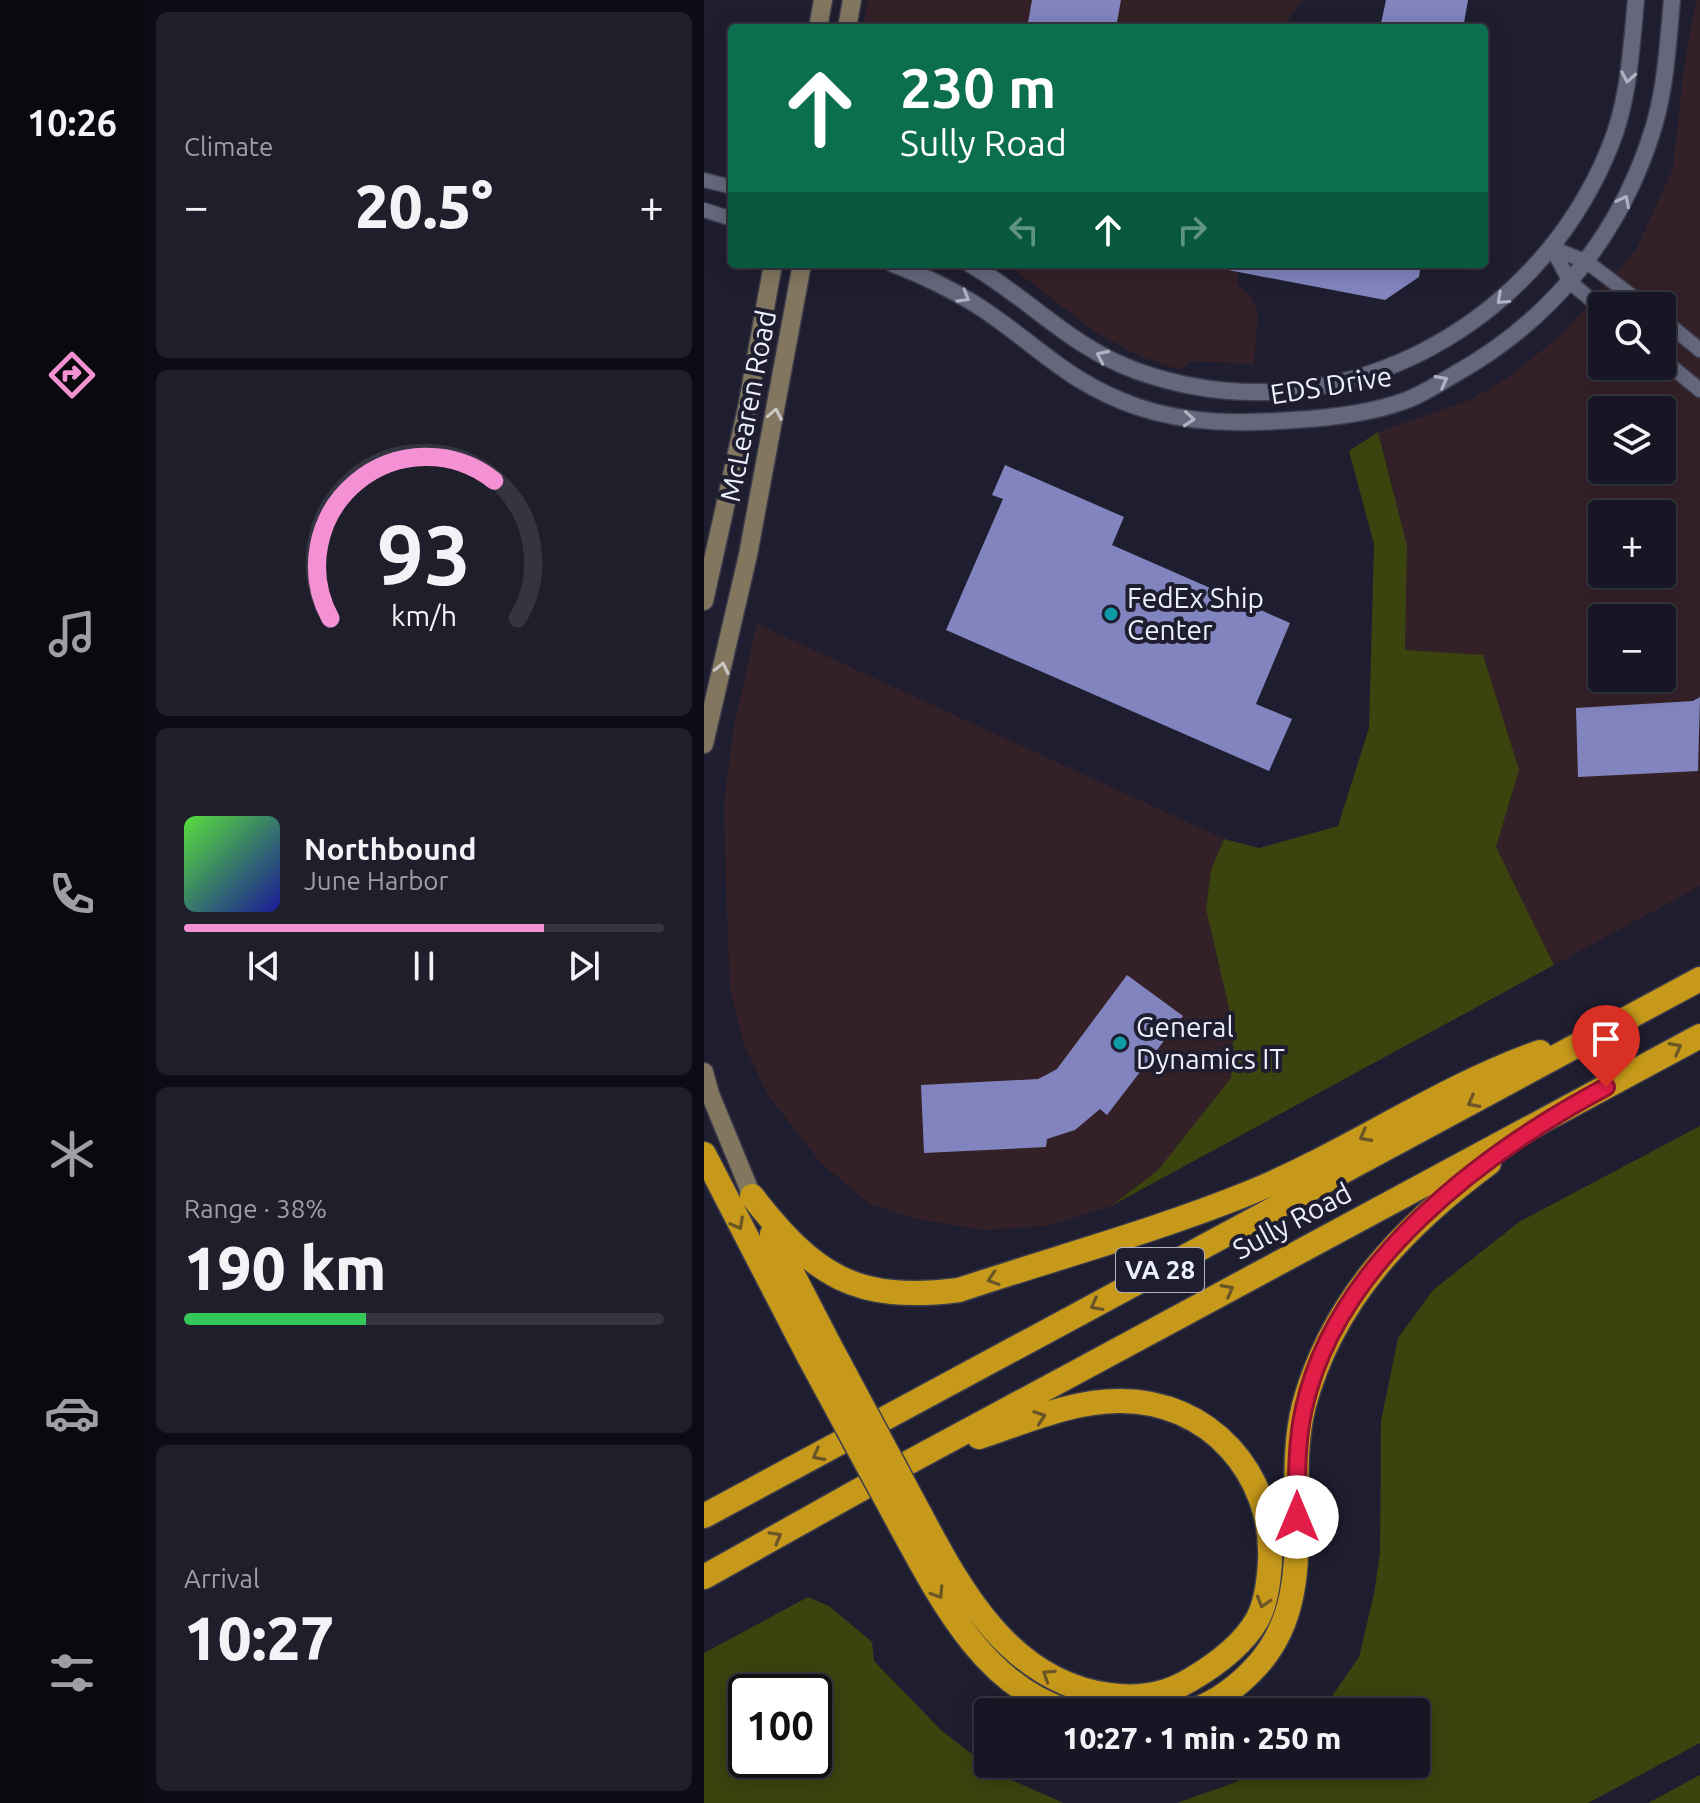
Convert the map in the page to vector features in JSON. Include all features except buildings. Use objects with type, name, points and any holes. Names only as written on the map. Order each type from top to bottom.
[{"type":"highway","name":"Sully Road","points":[[704,1516],[1700,979]]},
{"type":"highway","points":[[752,1196],[802,1254],[839,1280],[882,1293],[919,1295],[959,1290],[1248,1193],[1317,1162],[1489,1070],[1615,1025]]},
{"type":"highway","name":"Sully Road","points":[[704,1577],[913,1460],[1700,1036]]},
{"type":"highway","points":[[1217,1698],[1233,1690],[1266,1658],[1286,1619],[1297,1577],[1297,1469],[1304,1407],[1330,1336],[1364,1280],[1437,1204],[1558,1112]]},
{"type":"highway","points":[[704,1154],[820,1351],[910,1520],[937,1592],[972,1644],[1018,1687],[1041,1698]]},
{"type":"highway","points":[[752,1196],[820,1351]]},
{"type":"highway","points":[[910,1520],[989,1627],[1019,1655],[1056,1681],[1087,1692],[1132,1698],[1173,1690],[1219,1663],[1257,1620],[1269,1583],[1269,1522],[1259,1493],[1237,1452],[1203,1422],[1160,1406],[1121,1400],[1075,1404],[913,1460]]},
{"type":"main road","points":[[819,24],[823,0]]},
{"type":"main road","points":[[848,24],[852,0]]},
{"type":"main road","name":"McLearen Road","points":[[704,601],[747,408],[772,268]]},
{"type":"main road","name":"McLearen Road","points":[[704,744],[748,555],[801,268]]},
{"type":"main road","points":[[704,1072],[752,1196]]},
{"type":"street","name":"EDS Drive","points":[[975,268],[1072,340],[1111,361],[1169,381],[1206,387],[1283,391],[1366,375],[1433,347],[1495,306],[1552,248],[1592,188],[1610,147],[1626,85],[1636,0]]},
{"type":"street","name":"EDS Drive","points":[[901,268],[976,304],[1059,369],[1105,394],[1173,418],[1232,422],[1308,420],[1408,400],[1506,342],[1587,262],[1614,221],[1646,152],[1662,95],[1672,0]]},
{"type":"street","points":[[704,180],[728,186]]},
{"type":"street","points":[[704,210],[728,218]]},
{"type":"street","points":[[1552,248],[1587,262],[1627,292]]},
{"type":"street","points":[[1552,248],[1570,282],[1588,297]]},
{"type":"street","points":[[1676,330],[1700,350]]},
{"type":"street","points":[[1676,370],[1700,390]]},
{"type":"shaded area","points":[[868,0],[1302,0],[1286,24],[864,24]]},
{"type":"shaded area","points":[[1696,0],[1700,0],[1700,886],[1554,965],[1496,847],[1519,770],[1405,650],[1407,546],[1378,432],[1470,400],[1510,376],[1562,334],[1588,304],[1588,380],[1676,380],[1676,292],[1599,292],[1636,250],[1673,168],[1684,68]]},
{"type":"shaded area","points":[[1012,268],[1239,268],[1237,284],[1250,295],[1258,311],[1254,364],[1191,361],[1180,370],[1142,357],[1095,332]]},
{"type":"shaded area","points":[[757,624],[1224,839],[1211,870],[1206,909],[1229,1008],[1234,1051],[1231,1078],[1158,1170],[1111,1206],[1047,1226],[984,1230],[916,1219],[868,1203],[821,1163],[768,1095],[744,1045],[730,990],[724,804],[734,726]]},
{"type":"green space","points":[[1378,432],[1407,546],[1405,650],[1483,655],[1519,770],[1496,847],[1554,965],[1111,1206],[1158,1170],[1231,1078],[1234,1051],[1229,1008],[1206,909],[1211,870],[1224,839],[1259,848],[1338,826],[1369,728],[1374,544],[1349,451]]},
{"type":"green space","points":[[1700,1126],[1700,1743],[1588,1803],[1177,1803],[1243,1778],[1430,1778],[1430,1698],[1331,1698],[1359,1657],[1374,1594],[1380,1553],[1381,1421],[1398,1338],[1433,1290],[1519,1222]]},
{"type":"green space","points":[[808,1597],[829,1606],[872,1642],[874,1661],[942,1731],[974,1756],[974,1778],[1007,1778],[1064,1803],[704,1803],[704,1653]]},
{"type":"green space","points":[[1700,1775],[1700,1803],[1648,1803]]},
{"type":"place","name":"FedEx Ship Center","points":[[1111,614]]},
{"type":"place","name":"General Dynamics IT","points":[[1120,1043]]},
{"type":"route","points":[[1297,1517],[1297,1469],[1304,1407],[1330,1336],[1364,1280],[1408,1230],[1468,1178],[1558,1112],[1606,1087]]}]
